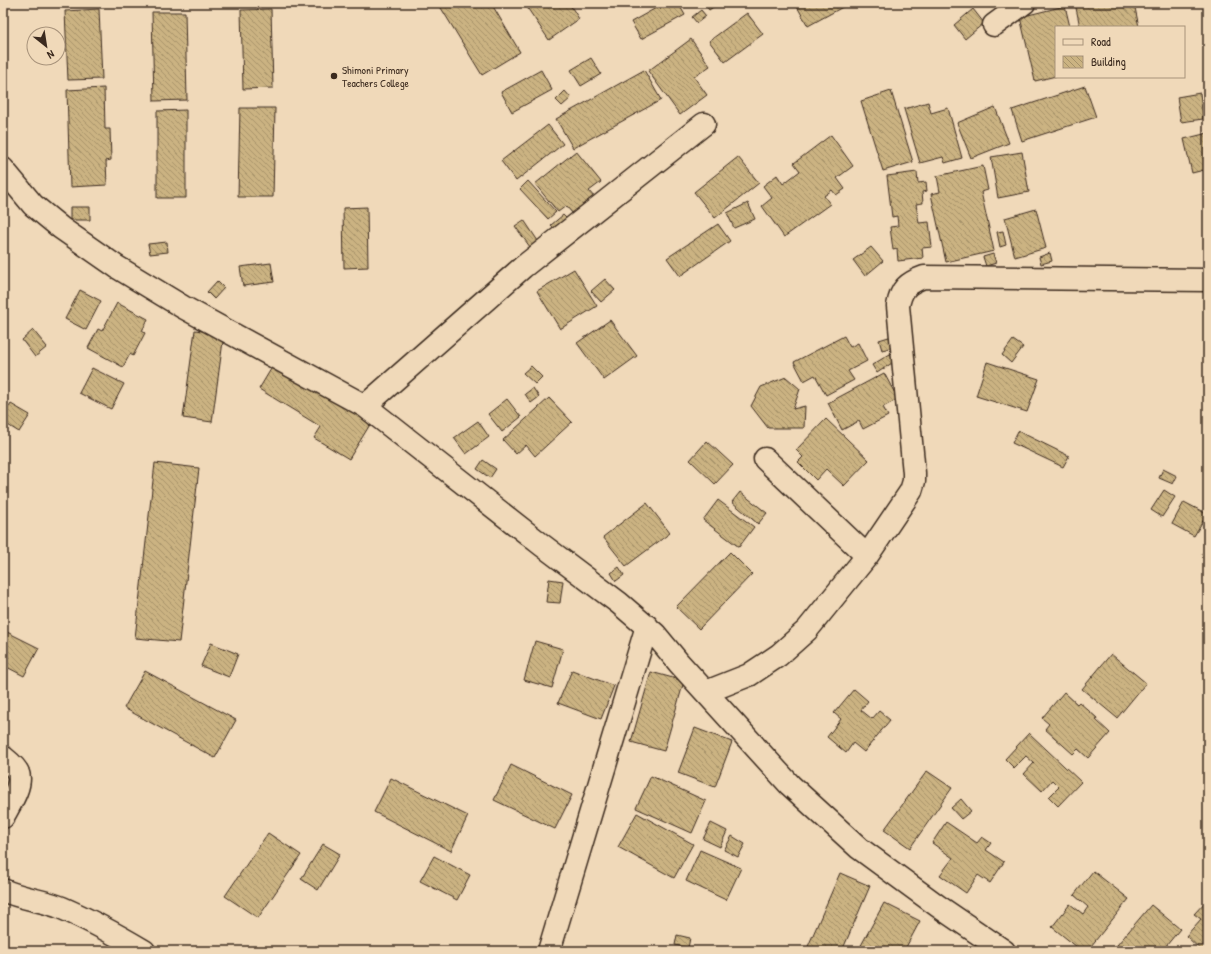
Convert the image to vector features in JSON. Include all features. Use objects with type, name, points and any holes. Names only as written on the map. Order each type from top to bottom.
[{"type":"street","points":[[994,25],[1024,3]]},
{"type":"street","points":[[365,406],[523,267],[704,124]]},
{"type":"street","points":[[3,169],[33,205],[61,228],[117,267],[183,307],[365,406],[647,626],[790,785],[858,848],[938,906],[1004,951]]},
{"type":"street","points":[[706,692],[749,675],[779,655],[807,630],[867,556],[906,500],[911,490],[914,481],[898,306],[900,296],[905,287],[913,281],[924,277],[1208,280]]},
{"type":"street","points":[[764,459],[867,556]]},
{"type":"street","points":[[549,951],[647,626]]},
{"type":"street","points":[[3,757],[15,768],[20,779],[19,786],[3,817]]},
{"type":"street","points":[[3,890],[15,895],[60,907],[117,935],[144,951]]},
{"type":"building","points":[[438,3],[491,3],[520,52],[482,75]]},
{"type":"building","points":[[524,3],[569,3],[579,19],[549,40]]},
{"type":"building","points":[[665,3],[678,3],[685,15],[641,39],[631,22]]},
{"type":"building","points":[[704,3],[719,3],[709,10]]},
{"type":"building","points":[[795,3],[850,3],[808,26]]},
{"type":"building","points":[[1075,3],[1134,3],[1139,26],[1080,26]]},
{"type":"building","points":[[1065,6],[1070,26],[1055,26],[1055,76],[1035,81],[1020,17]]},
{"type":"building","points":[[99,9],[102,79],[68,80],[65,11]]},
{"type":"building","points":[[271,9],[273,88],[243,89],[241,10]]},
{"type":"building","points":[[973,9],[984,23],[965,39],[954,25]]},
{"type":"building","points":[[701,10],[706,16],[697,23],[692,17]]},
{"type":"building","points":[[152,12],[185,12],[187,100],[154,101]]},
{"type":"building","points":[[747,13],[763,34],[725,62],[709,41]]},
{"type":"building","points":[[691,39],[710,66],[694,77],[707,95],[680,115],[648,71]]},
{"type":"building","points":[[591,58],[601,74],[581,86],[571,70]]},
{"type":"building","points":[[541,70],[552,90],[512,112],[501,92]]},
{"type":"building","points":[[644,70],[661,100],[573,148],[556,119]]},
{"type":"building","points":[[1085,86],[1096,117],[1022,141],[1012,110]]},
{"type":"building","points":[[104,88],[105,129],[110,129],[111,160],[106,161],[107,185],[70,187],[67,90]]},
{"type":"building","points":[[565,91],[571,98],[562,106],[556,100]]},
{"type":"building","points":[[891,91],[913,162],[883,171],[861,101]]},
{"type":"building","points":[[1200,93],[1203,119],[1181,122],[1177,97]]},
{"type":"building","points":[[928,102],[931,113],[948,108],[962,158],[945,163],[943,157],[920,163],[904,109]]},
{"type":"building","points":[[995,107],[1009,143],[971,158],[957,123]]},
{"type":"building","points":[[240,108],[275,108],[273,197],[238,197]]},
{"type":"building","points":[[186,110],[186,198],[157,198],[157,111]]},
{"type":"building","points":[[548,125],[563,144],[516,181],[501,161]]},
{"type":"building","points":[[1208,133],[1208,169],[1192,173],[1184,139]]},
{"type":"building","points":[[831,135],[853,166],[837,178],[845,189],[836,195],[832,190],[824,196],[830,204],[784,237],[762,206],[772,198],[763,186],[777,175],[783,184],[800,171],[794,163]]},
{"type":"building","points":[[576,151],[601,182],[589,191],[594,197],[573,214],[566,206],[558,212],[535,184]]},
{"type":"building","points":[[1022,152],[1029,192],[998,198],[991,157]]},
{"type":"building","points":[[738,157],[759,183],[715,218],[694,192]]},
{"type":"building","points":[[983,166],[988,190],[981,192],[994,251],[946,262],[931,194],[940,192],[937,176]]},
{"type":"building","points":[[917,172],[918,183],[926,182],[927,191],[922,192],[923,203],[916,204],[919,223],[929,222],[932,247],[922,248],[923,258],[898,261],[897,249],[893,250],[890,227],[898,226],[897,216],[892,217],[887,176]]},
{"type":"building","points":[[528,181],[556,212],[548,219],[520,189]]},
{"type":"building","points":[[748,203],[755,219],[734,228],[727,213]]},
{"type":"building","points":[[70,207],[90,207],[90,220],[70,220]]},
{"type":"building","points":[[367,207],[368,267],[344,268],[343,208]]},
{"type":"building","points":[[1036,209],[1046,248],[1015,257],[1005,218]]},
{"type":"building","points":[[563,215],[569,221],[556,231],[551,225]]},
{"type":"building","points":[[524,220],[538,241],[530,247],[515,226]]},
{"type":"building","points":[[718,224],[730,241],[680,276],[667,258]]},
{"type":"building","points":[[1003,231],[1006,245],[1000,247],[997,232]]},
{"type":"building","points":[[167,242],[168,252],[150,254],[148,244]]},
{"type":"building","points":[[871,247],[883,261],[865,276],[853,260]]},
{"type":"building","points":[[1050,253],[1052,261],[1041,264],[1039,257]]},
{"type":"building","points":[[993,254],[996,263],[986,266],[983,257]]},
{"type":"building","points":[[271,263],[274,282],[243,286],[240,267]]},
{"type":"building","points":[[574,269],[597,306],[560,329],[537,291]]},
{"type":"building","points":[[605,279],[615,290],[601,302],[591,291]]},
{"type":"building","points":[[217,281],[224,288],[214,299],[207,292]]},
{"type":"building","points":[[80,290],[101,301],[86,330],[65,319]]},
{"type":"building","points":[[117,303],[148,319],[142,331],[145,333],[133,356],[130,354],[123,367],[88,348],[98,329],[102,331]]},
{"type":"building","points":[[610,320],[637,356],[604,380],[577,343]]},
{"type":"building","points":[[33,330],[47,347],[35,357],[22,340]]},
{"type":"building","points":[[195,330],[224,334],[212,422],[183,418]]},
{"type":"building","points":[[844,336],[850,347],[858,343],[867,361],[848,371],[854,380],[826,395],[815,375],[804,381],[794,362]]},
{"type":"building","points":[[892,336],[894,347],[882,350],[879,340]]},
{"type":"building","points":[[1013,340],[1023,347],[1011,363],[1002,355]]},
{"type":"building","points":[[890,354],[895,361],[877,373],[872,365]]},
{"type":"building","points":[[277,359],[374,418],[349,459],[314,438],[321,427],[259,389]]},
{"type":"building","points":[[987,362],[1039,379],[1027,412],[976,396]]},
{"type":"building","points":[[531,366],[542,377],[535,384],[523,373]]},
{"type":"building","points":[[92,368],[124,384],[111,409],[79,393]]},
{"type":"building","points":[[884,373],[898,399],[883,407],[888,416],[863,429],[859,421],[842,430],[828,403]]},
{"type":"building","points":[[786,377],[800,389],[793,409],[805,406],[804,428],[768,428],[751,406],[761,387]]},
{"type":"building","points":[[533,388],[539,397],[531,403],[525,394]]},
{"type":"building","points":[[549,398],[572,422],[535,456],[526,445],[516,454],[503,440]]},
{"type":"building","points":[[507,399],[521,417],[502,432],[488,414]]},
{"type":"building","points":[[11,404],[30,415],[19,432],[3,422],[3,416]]},
{"type":"building","points":[[826,419],[869,460],[844,486],[826,469],[816,480],[798,462],[803,457],[796,450]]},
{"type":"building","points":[[478,421],[489,437],[466,454],[454,438]]},
{"type":"building","points":[[1018,431],[1069,456],[1063,467],[1012,443]]},
{"type":"building","points":[[707,441],[733,465],[715,484],[690,460]]},
{"type":"building","points":[[483,460],[496,469],[490,478],[477,469]]},
{"type":"building","points":[[155,463],[199,468],[179,642],[135,638]]},
{"type":"building","points":[[1163,469],[1177,476],[1173,484],[1159,478]]},
{"type":"building","points":[[1164,490],[1175,497],[1162,517],[1151,510]]},
{"type":"building","points":[[740,492],[767,513],[758,524],[732,502]]},
{"type":"building","points":[[718,500],[754,527],[739,547],[703,520]]},
{"type":"building","points":[[1184,502],[1207,514],[1194,536],[1172,524]]},
{"type":"building","points":[[647,503],[670,533],[626,566],[603,537]]},
{"type":"building","points":[[1207,544],[1208,545],[1208,557],[1202,555]]},
{"type":"building","points":[[730,552],[752,574],[699,629],[676,607]]},
{"type":"building","points":[[619,567],[624,575],[616,581],[611,573]]},
{"type":"building","points":[[549,579],[563,581],[560,603],[546,602]]},
{"type":"building","points":[[3,630],[39,648],[24,676],[3,665]]},
{"type":"building","points":[[535,641],[563,649],[552,688],[524,680]]},
{"type":"building","points":[[211,643],[238,654],[229,677],[201,666]]},
{"type":"building","points":[[1111,654],[1146,683],[1117,718],[1082,689]]},
{"type":"building","points":[[572,670],[614,686],[601,719],[558,703]]},
{"type":"building","points":[[145,671],[236,720],[215,758],[124,708]]},
{"type":"building","points":[[651,672],[684,681],[664,751],[631,742]]},
{"type":"building","points":[[854,689],[868,701],[861,710],[872,719],[879,711],[890,720],[864,752],[853,743],[846,753],[827,737],[841,719],[834,713]]},
{"type":"building","points":[[1064,692],[1077,704],[1079,702],[1097,718],[1096,720],[1110,733],[1088,758],[1078,749],[1073,754],[1045,729],[1049,724],[1042,718]]},
{"type":"building","points":[[695,728],[732,742],[715,787],[678,773]]},
{"type":"building","points":[[1029,733],[1081,782],[1058,806],[1049,797],[1059,787],[1052,780],[1042,791],[1024,774],[1034,763],[1026,756],[1014,768],[1005,759]]},
{"type":"building","points":[[511,765],[572,795],[555,829],[494,800]]},
{"type":"building","points":[[927,771],[952,788],[910,848],[884,830]]},
{"type":"building","points":[[651,776],[706,801],[692,833],[636,808]]},
{"type":"building","points":[[391,778],[468,816],[451,851],[374,812]]},
{"type":"building","points":[[961,799],[971,811],[961,819],[951,808]]},
{"type":"building","points":[[637,813],[693,844],[674,878],[618,847]]},
{"type":"building","points":[[946,822],[977,843],[982,837],[991,843],[986,850],[1004,862],[990,883],[978,875],[966,893],[940,875],[953,858],[932,843]]},
{"type":"building","points":[[711,823],[727,831],[720,847],[703,839]]},
{"type":"building","points":[[268,833],[301,855],[258,918],[225,896]]},
{"type":"building","points":[[732,836],[745,844],[738,857],[724,850]]},
{"type":"building","points":[[323,844],[340,854],[318,890],[301,879]]},
{"type":"building","points":[[700,850],[741,868],[726,900],[686,881]]},
{"type":"building","points":[[434,856],[470,875],[457,900],[420,881]]},
{"type":"building","points":[[1093,871],[1129,899],[1087,951],[1082,951],[1052,927],[1070,904],[1083,914],[1088,907],[1074,895]]},
{"type":"building","points":[[840,873],[870,886],[842,951],[806,951]]},
{"type":"building","points":[[1208,899],[1208,951],[1202,951],[1186,936],[1201,919],[1194,914]]},
{"type":"building","points":[[884,903],[920,921],[904,951],[858,951]]},
{"type":"building","points":[[1151,905],[1180,929],[1162,951],[1112,951]]},
{"type":"building","points":[[677,935],[690,938],[688,948],[675,945]]},
{"type":"place","name":"Shimoni Primary Teachers College","points":[[334,76]]}]
